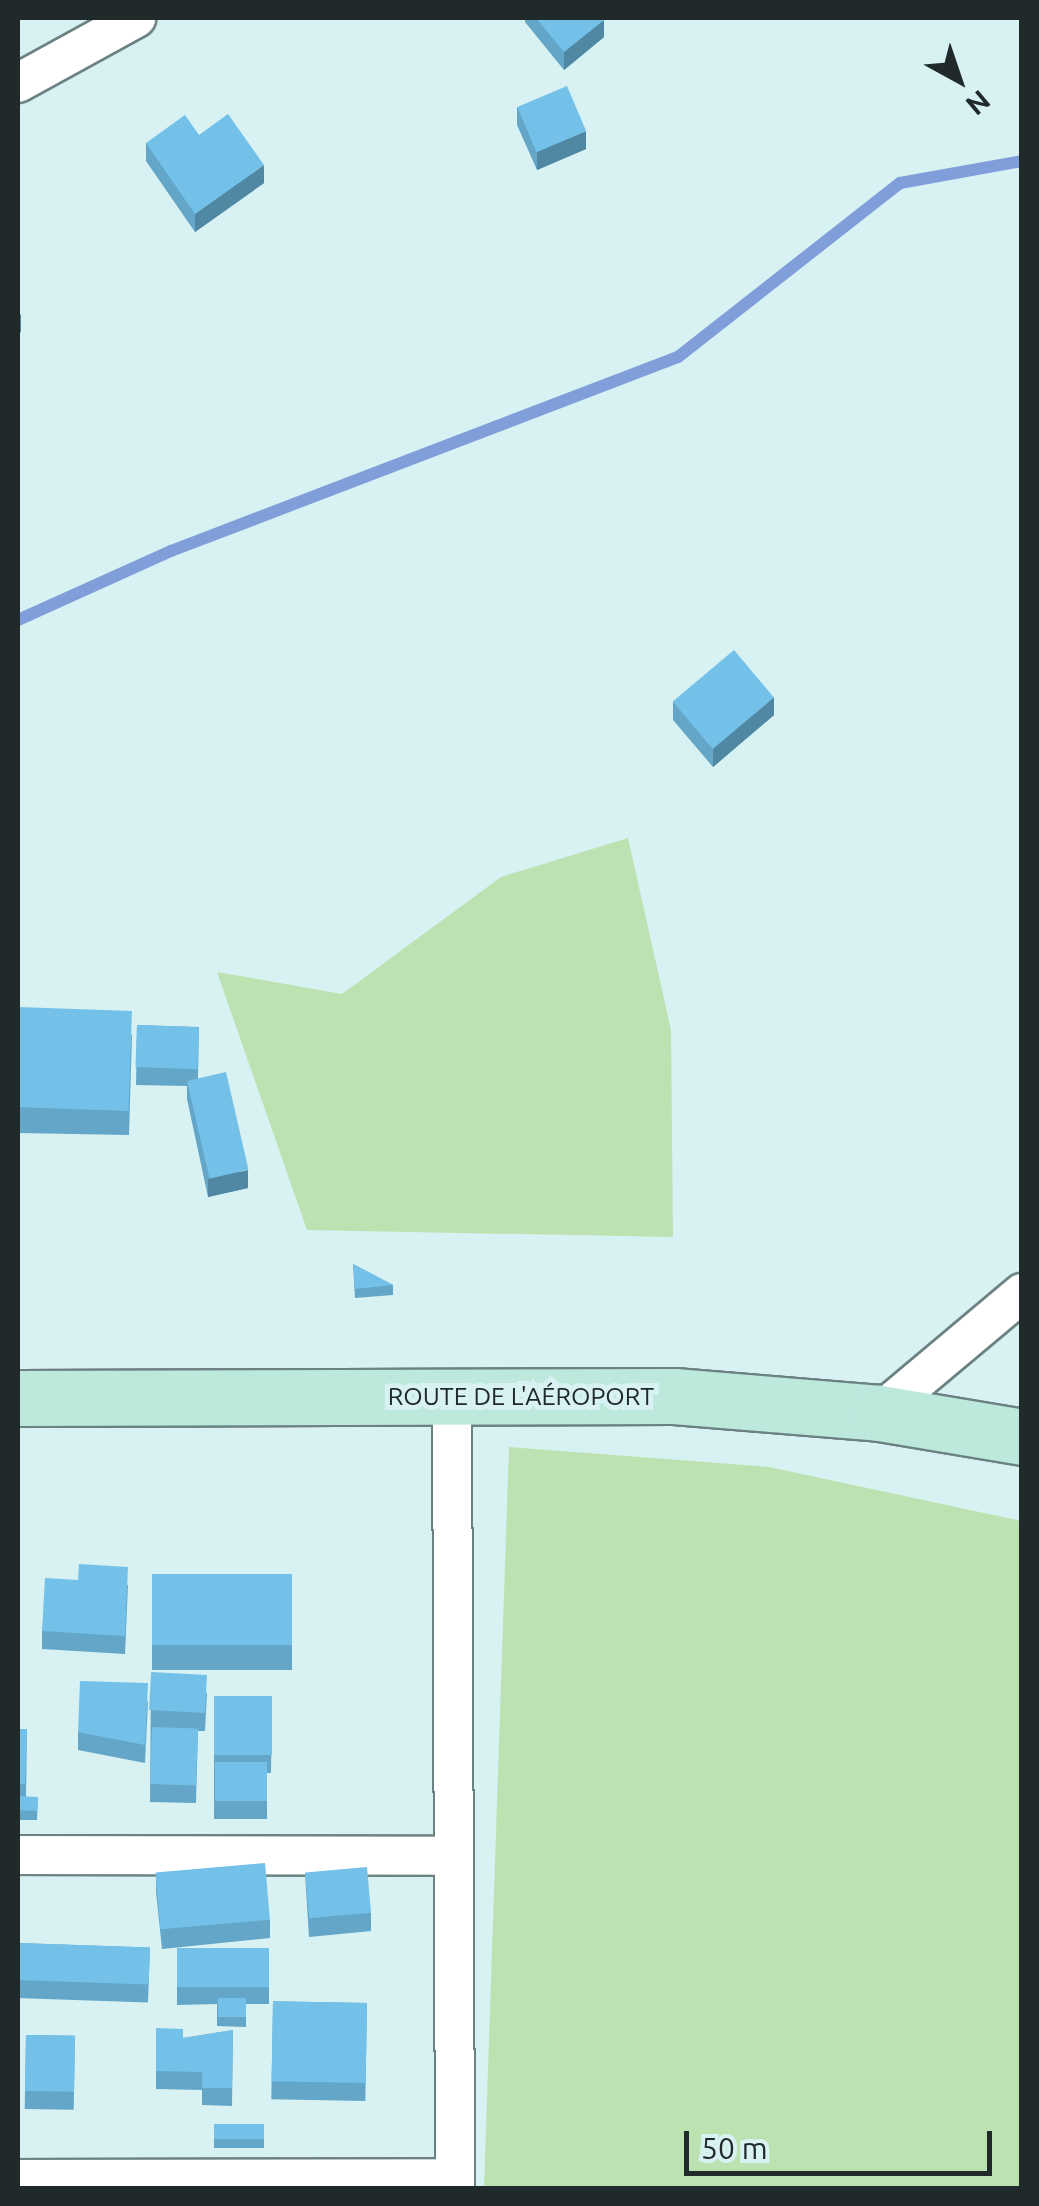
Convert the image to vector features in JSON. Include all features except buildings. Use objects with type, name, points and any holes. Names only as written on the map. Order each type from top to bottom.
[{"type":"main road","name":"ROUTE DE L'AÉROPORT","points":[[18,1398],[674,1396],[879,1413],[1022,1437]]},
{"type":"street","points":[[18,83],[136,18]]},
{"type":"street","points":[[879,1413],[1022,1293]]},
{"type":"street","points":[[18,2178],[107,2184],[455,2183],[452,1396]]},
{"type":"street","points":[[18,1855],[454,1856]]},
{"type":"green space","points":[[628,838],[671,1030],[673,1237],[307,1230],[217,972],[342,994],[501,877]]},
{"type":"green space","points":[[509,1447],[769,1467],[1021,1521],[1021,2188],[484,2188]]},
{"type":"waterway","points":[[18,620],[171,551],[678,357],[900,183],[1022,161]]}]
